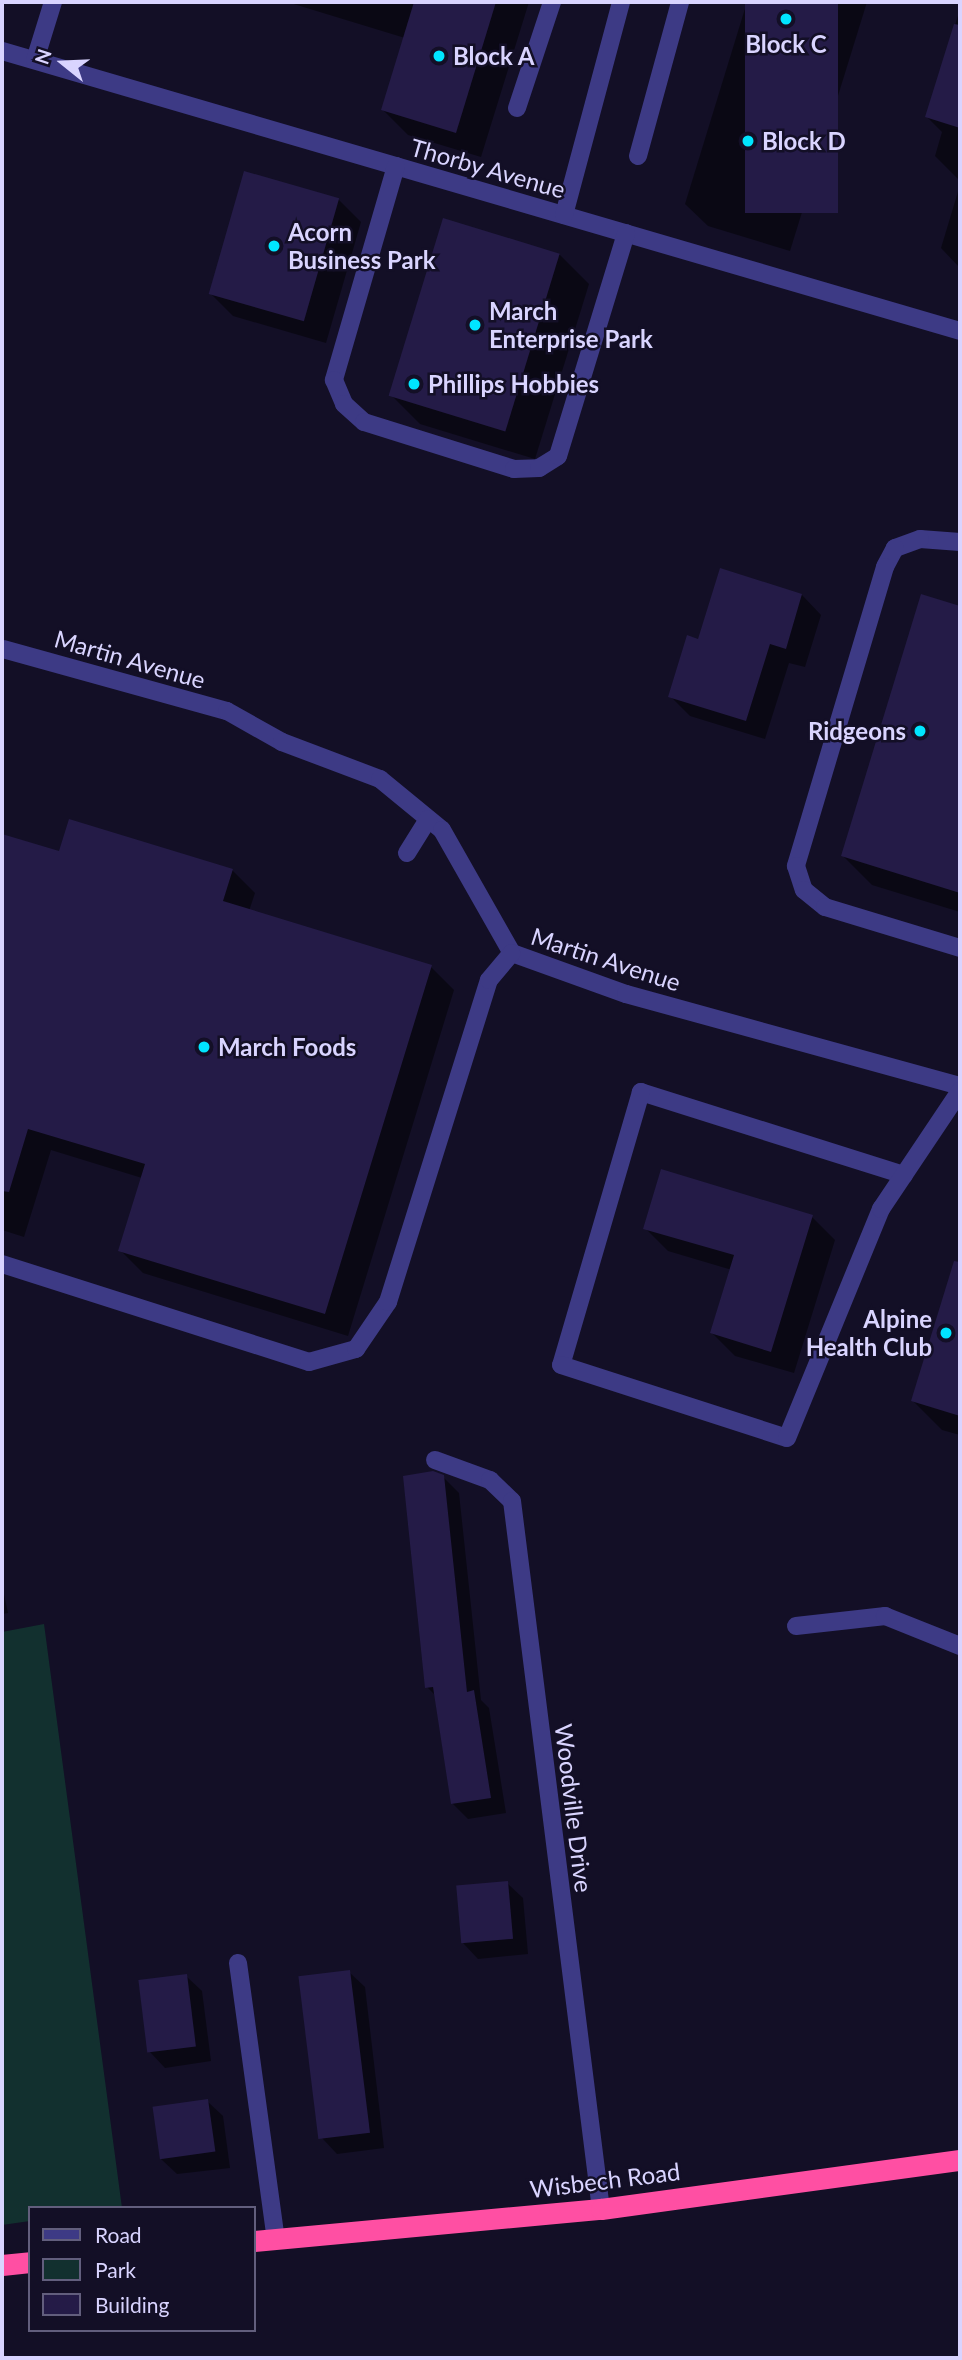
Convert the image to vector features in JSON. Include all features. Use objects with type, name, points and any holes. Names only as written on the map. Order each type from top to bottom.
[{"type":"highway","name":"Wisbech Road","points":[[256,2241],[601,2209],[960,2160]]},
{"type":"highway","points":[[2,2265],[28,2262]]},
{"type":"street","points":[[35,60],[53,2]]},
{"type":"street","points":[[517,107],[552,2]]},
{"type":"street","points":[[564,215],[621,2]]},
{"type":"street","points":[[638,156],[680,2]]},
{"type":"street","name":"Thorby Avenue","points":[[2,51],[960,331]]},
{"type":"street","points":[[396,166],[334,380],[344,404],[364,422],[514,469],[540,468],[558,456],[626,233]]},
{"type":"street","points":[[960,542],[920,539],[895,548],[885,567],[796,866],[804,890],[825,907],[960,948]]},
{"type":"street","name":"Martin Avenue","points":[[4,649],[227,711],[282,742],[380,779],[442,830],[512,953],[626,995],[960,1088]]},
{"type":"street","points":[[407,853],[428,819]]},
{"type":"street","points":[[2,1265],[309,1362],[356,1349],[387,1302],[489,980],[512,953]]},
{"type":"street","points":[[904,1175],[641,1092],[561,1365],[787,1438],[881,1209],[904,1175],[960,1088]]},
{"type":"street","name":"Woodville Drive","points":[[435,1460],[490,1480],[512,1501],[601,2209]]},
{"type":"street","points":[[796,1626],[885,1616],[960,1646]]},
{"type":"street","points":[[238,1963],[276,2239]]},
{"type":"green space","points":[[44,1624],[122,2206],[28,2206],[28,2221],[2,2225],[2,1632]]},
{"type":"building","name":"Block A","points":[[414,2],[496,2],[456,133],[381,110]]},
{"type":"building","points":[[745,2],[838,2],[838,213],[745,213]]},
{"type":"building","points":[[954,24],[960,25],[960,128],[925,117]]},
{"type":"building","name":"Acorn Business Park","points":[[244,171],[339,198],[304,321],[209,294]]},
{"type":"building","name":"March Enterprise Park","points":[[443,218],[560,254],[505,432],[389,396]]},
{"type":"building","points":[[720,568],[802,594],[786,649],[770,644],[746,721],[668,697],[687,635],[698,639]]},
{"type":"building","name":"Ridgeons","points":[[921,594],[960,606],[960,893],[841,856]]},
{"type":"building","name":"March Foods","points":[[69,819],[233,869],[223,901],[432,965],[325,1314],[118,1251],[145,1164],[28,1129],[9,1192],[2,1191],[2,834],[59,851]]},
{"type":"building","points":[[661,1169],[813,1215],[771,1352],[710,1333],[734,1255],[643,1229]]},
{"type":"building","name":"Alpine Health Club","points":[[954,1261],[960,1262],[960,1416],[911,1401]]},
{"type":"building","points":[[433,1471],[444,1475],[467,1692],[474,1690],[491,1798],[451,1804],[433,1687],[425,1688],[403,1476]]},
{"type":"building","points":[[508,1881],[513,1939],[461,1943],[456,1886]]},
{"type":"building","points":[[350,1970],[370,2133],[318,2139],[298,1976]]},
{"type":"building","points":[[187,1974],[196,2046],[147,2052],[138,1980]]},
{"type":"building","points":[[208,2099],[215,2151],[160,2159],[153,2107]]},
{"type":"place","name":"Block C","points":[[786,19]]},
{"type":"place","name":"Block A","points":[[439,56]]},
{"type":"place","name":"Block D","points":[[748,141]]},
{"type":"place","name":"Acorn Business Park","points":[[274,246]]},
{"type":"place","name":"March Enterprise Park","points":[[475,325]]},
{"type":"place","name":"Phillips Hobbies","points":[[414,384]]},
{"type":"place","name":"Ridgeons","points":[[920,731]]},
{"type":"place","name":"March Foods","points":[[204,1047]]},
{"type":"place","name":"Alpine Health Club","points":[[946,1333]]}]
